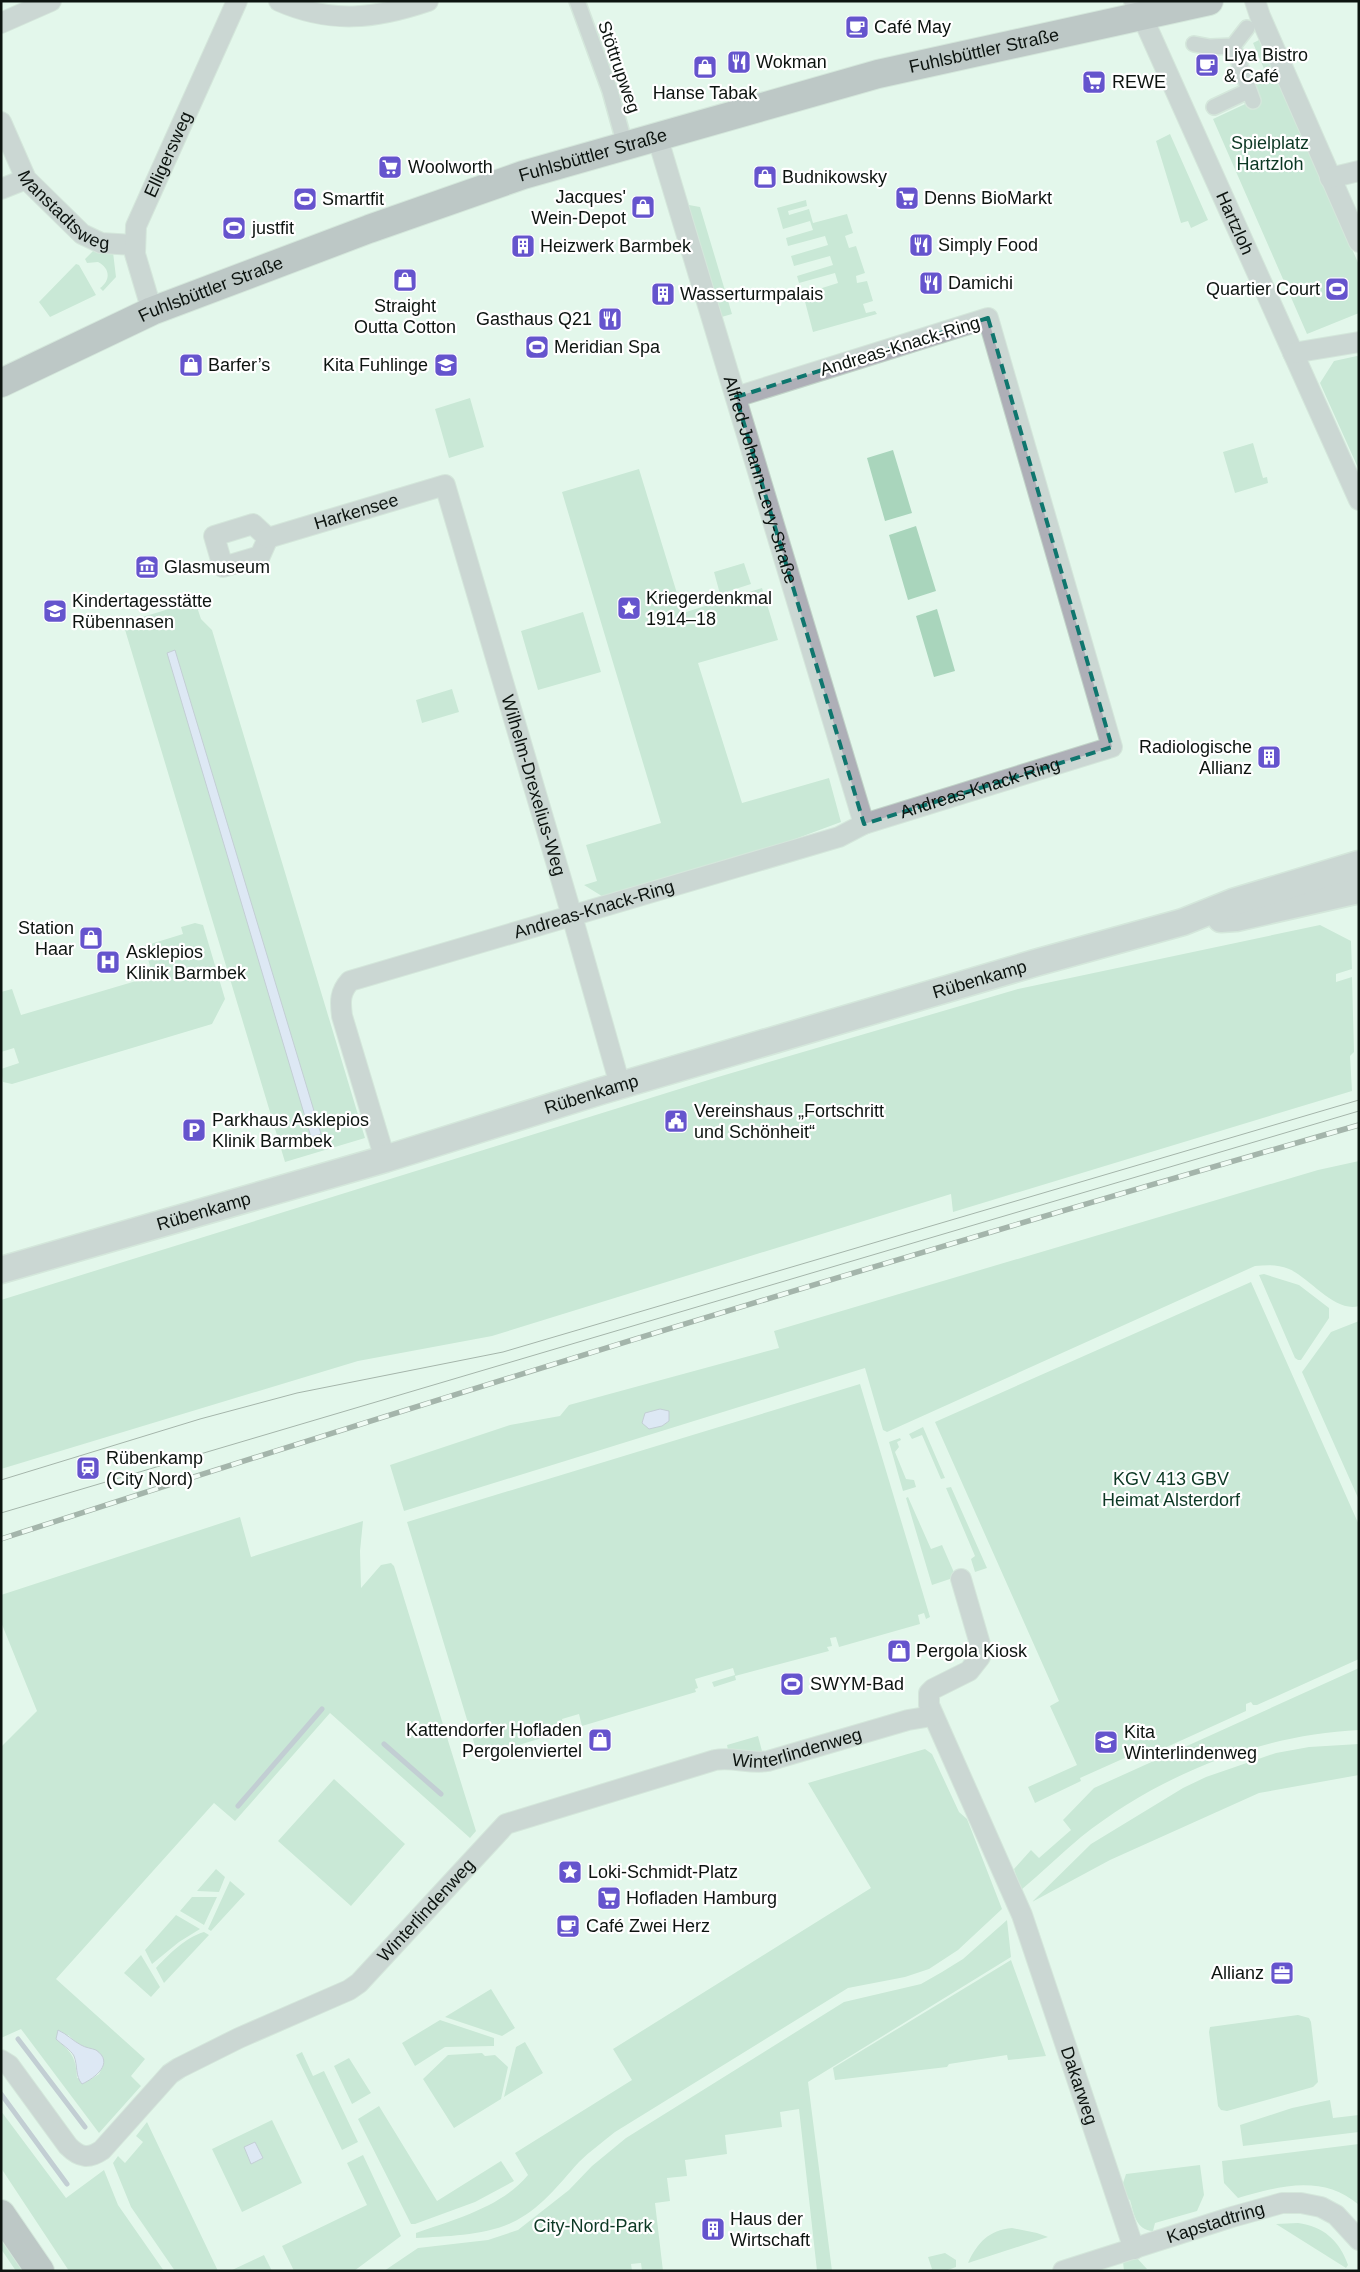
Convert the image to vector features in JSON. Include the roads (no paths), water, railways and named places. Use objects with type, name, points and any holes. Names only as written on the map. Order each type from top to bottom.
[{"type":"main road","name":"Fuhlsbüttler Straße","points":[[1,383],[152,311],[360,232],[513,178],[885,72],[1138,9],[1209,1]]},
{"type":"main road","points":[[1,2214],[40,2271]]},
{"type":"street","points":[[1,23],[51,1]]},
{"type":"street","name":"Elligersweg","points":[[152,311],[136,261],[134,245],[136,226],[237,1]]},
{"type":"street","points":[[279,1],[326,16],[365,16],[403,10],[428,1]]},
{"type":"street","name":"Stöttrupweg","points":[[577,1],[610,90],[625,145]]},
{"type":"street","points":[[1255,1],[1359,242]]},
{"type":"street","name":"Hartzloh","points":[[1138,9],[1359,500]]},
{"type":"street","points":[[1233,46],[1246,28]]},
{"type":"street","points":[[1194,44],[1210,47],[1233,46]]},
{"type":"street","points":[[1214,107],[1250,96],[1233,46]]},
{"type":"street","name":"Manstadtsweg","points":[[1,122],[26,179],[82,234],[101,243],[134,245]]},
{"type":"street","name":"Alfred-Johann-Levy-Straße","points":[[658,136],[864,824]]},
{"type":"street","points":[[1330,178],[1359,171]]},
{"type":"street","points":[[1,189],[26,179]]},
{"type":"street","name":"Andreas-Knack-Ring","points":[[385,1159],[342,1016],[340,1002],[342,989],[350,981],[839,836],[864,824],[1112,747],[988,318],[736,397]]},
{"type":"street","points":[[1293,353],[1359,342]]},
{"type":"street","name":"Harkensee","points":[[268,538],[445,485]]},
{"type":"street","name":"Wilhelm-Drexelius-Weg","points":[[445,485],[620,1085]]},
{"type":"street","name":"Rübenkamp","points":[[1,1270],[385,1159],[620,1085],[1035,963],[1183,922],[1233,902],[1359,864]]},
{"type":"street","name":"Rübenkamp","points":[[1183,922],[1236,918],[1359,890]]},
{"type":"street","points":[[932,1716],[928,1699],[930,1693],[936,1687],[969,1671],[980,1657],[980,1644],[961,1579]]},
{"type":"street","name":"Winterlindenweg","points":[[1,2060],[9,2065],[72,2150],[86,2157],[94,2155],[102,2150],[170,2074],[179,2068],[239,2038],[349,1990],[359,1983],[501,1827],[512,1821],[708,1762],[724,1759],[753,1763],[768,1761],[908,1720],[932,1716]]},
{"type":"street","name":"Dakarweg","points":[[932,1716],[993,1845],[1025,1923],[1134,2249]]},
{"type":"street","name":"Kapstadtring","points":[[1063,2271],[1282,2203],[1301,2203],[1321,2207],[1336,2215],[1359,2240]]},
{"type":"water","points":[[175,650],[321,1134],[311,1137],[167,653]]},
{"type":"water","points":[[660,1409],[669,1411],[669,1421],[662,1426],[649,1429],[642,1423],[645,1413]]},
{"type":"water","points":[[58,2030],[75,2042],[96,2050],[104,2060],[101,2070],[82,2084],[78,2078],[74,2056],[56,2039]]},
{"type":"water","points":[[255,2142],[263,2158],[251,2164],[244,2147]]},
{"type":"waterway","points":[[238,1806],[322,1709]]},
{"type":"waterway","points":[[384,1744],[441,1794]]},
{"type":"waterway","points":[[18,2039],[85,2127]]},
{"type":"waterway","points":[[1,2094],[67,2184]]},
{"type":"tram line","points":[[1,1480],[200,1419],[297,1393],[503,1352],[1359,1100]]},
{"type":"tram line","points":[[1,1513],[1359,1111]]},
{"type":"railway","points":[[1,1539],[339,1431],[678,1326],[1018,1224],[1359,1125]]},
{"type":"place","name":"Café May","points":[[857,27]]},
{"type":"place","name":"Wokman","points":[[739,62]]},
{"type":"place","name":"Liya Bistro & Café","points":[[1207,65]]},
{"type":"place","name":"Hanse Tabak","points":[[705,67]]},
{"type":"place","name":"REWE","points":[[1094,82]]},
{"type":"place","name":"Woolworth","points":[[390,167]]},
{"type":"place","name":"Budnikowsky","points":[[765,177]]},
{"type":"place","name":"Denns BioMarkt","points":[[907,198]]},
{"type":"place","name":"Smartfit","points":[[305,199]]},
{"type":"place","name":"Jacques' Wein-Depot","points":[[643,207]]},
{"type":"place","name":"justfit","points":[[234,228]]},
{"type":"place","name":"Simply Food","points":[[921,245]]},
{"type":"place","name":"Heizwerk Barmbek","points":[[523,246]]},
{"type":"place","name":"Straight Outta Cotton","points":[[405,280]]},
{"type":"place","name":"Damichi","points":[[931,283]]},
{"type":"place","name":"Quartier Court","points":[[1337,289]]},
{"type":"place","name":"Wasserturmpalais","points":[[663,294]]},
{"type":"place","name":"Gasthaus Q21","points":[[610,319]]},
{"type":"place","name":"Meridian Spa","points":[[537,347]]},
{"type":"place","name":"Barfer’s","points":[[191,365]]},
{"type":"place","name":"Kita Fuhlinge","points":[[446,365]]},
{"type":"place","name":"Glasmuseum","points":[[147,567]]},
{"type":"place","name":"Kriegerdenkmal 1914–18","points":[[629,608]]},
{"type":"place","name":"Kindertagesstätte Rübennasen","points":[[55,611]]},
{"type":"place","name":"Radiologische Allianz","points":[[1269,757]]},
{"type":"place","name":"Station Haar","points":[[91,938]]},
{"type":"place","name":"Asklepios Klinik Barmbek","points":[[108,962]]},
{"type":"place","name":"Vereinshaus „Fortschritt und Schönheit“","points":[[676,1121]]},
{"type":"place","name":"Parkhaus Asklepios Klinik Barmbek","points":[[194,1130]]},
{"type":"place","name":"Rübenkamp (City Nord)","points":[[88,1468]]},
{"type":"place","name":"Pergola Kiosk","points":[[899,1651]]},
{"type":"place","name":"SWYM-Bad","points":[[792,1684]]},
{"type":"place","name":"Kattendorfer Hofladen Pergolenviertel","points":[[600,1740]]},
{"type":"place","name":"Kita Winterlindenweg","points":[[1106,1742]]},
{"type":"place","name":"Loki-Schmidt-Platz","points":[[570,1872]]},
{"type":"place","name":"Hofladen Hamburg","points":[[609,1898]]},
{"type":"place","name":"Café Zwei Herz","points":[[568,1926]]},
{"type":"place","name":"Allianz","points":[[1282,1973]]},
{"type":"place","name":"Haus der Wirtschaft","points":[[713,2229]]},
{"type":"park label","name":"Spielplatz Hartzloh","points":[[1270,153]]},
{"type":"park label","name":"KGV 413 GBV Heimat Alsterdorf","points":[[1171,1489]]},
{"type":"park label","name":"City-Nord-Park","points":[[593,2226]]}]
